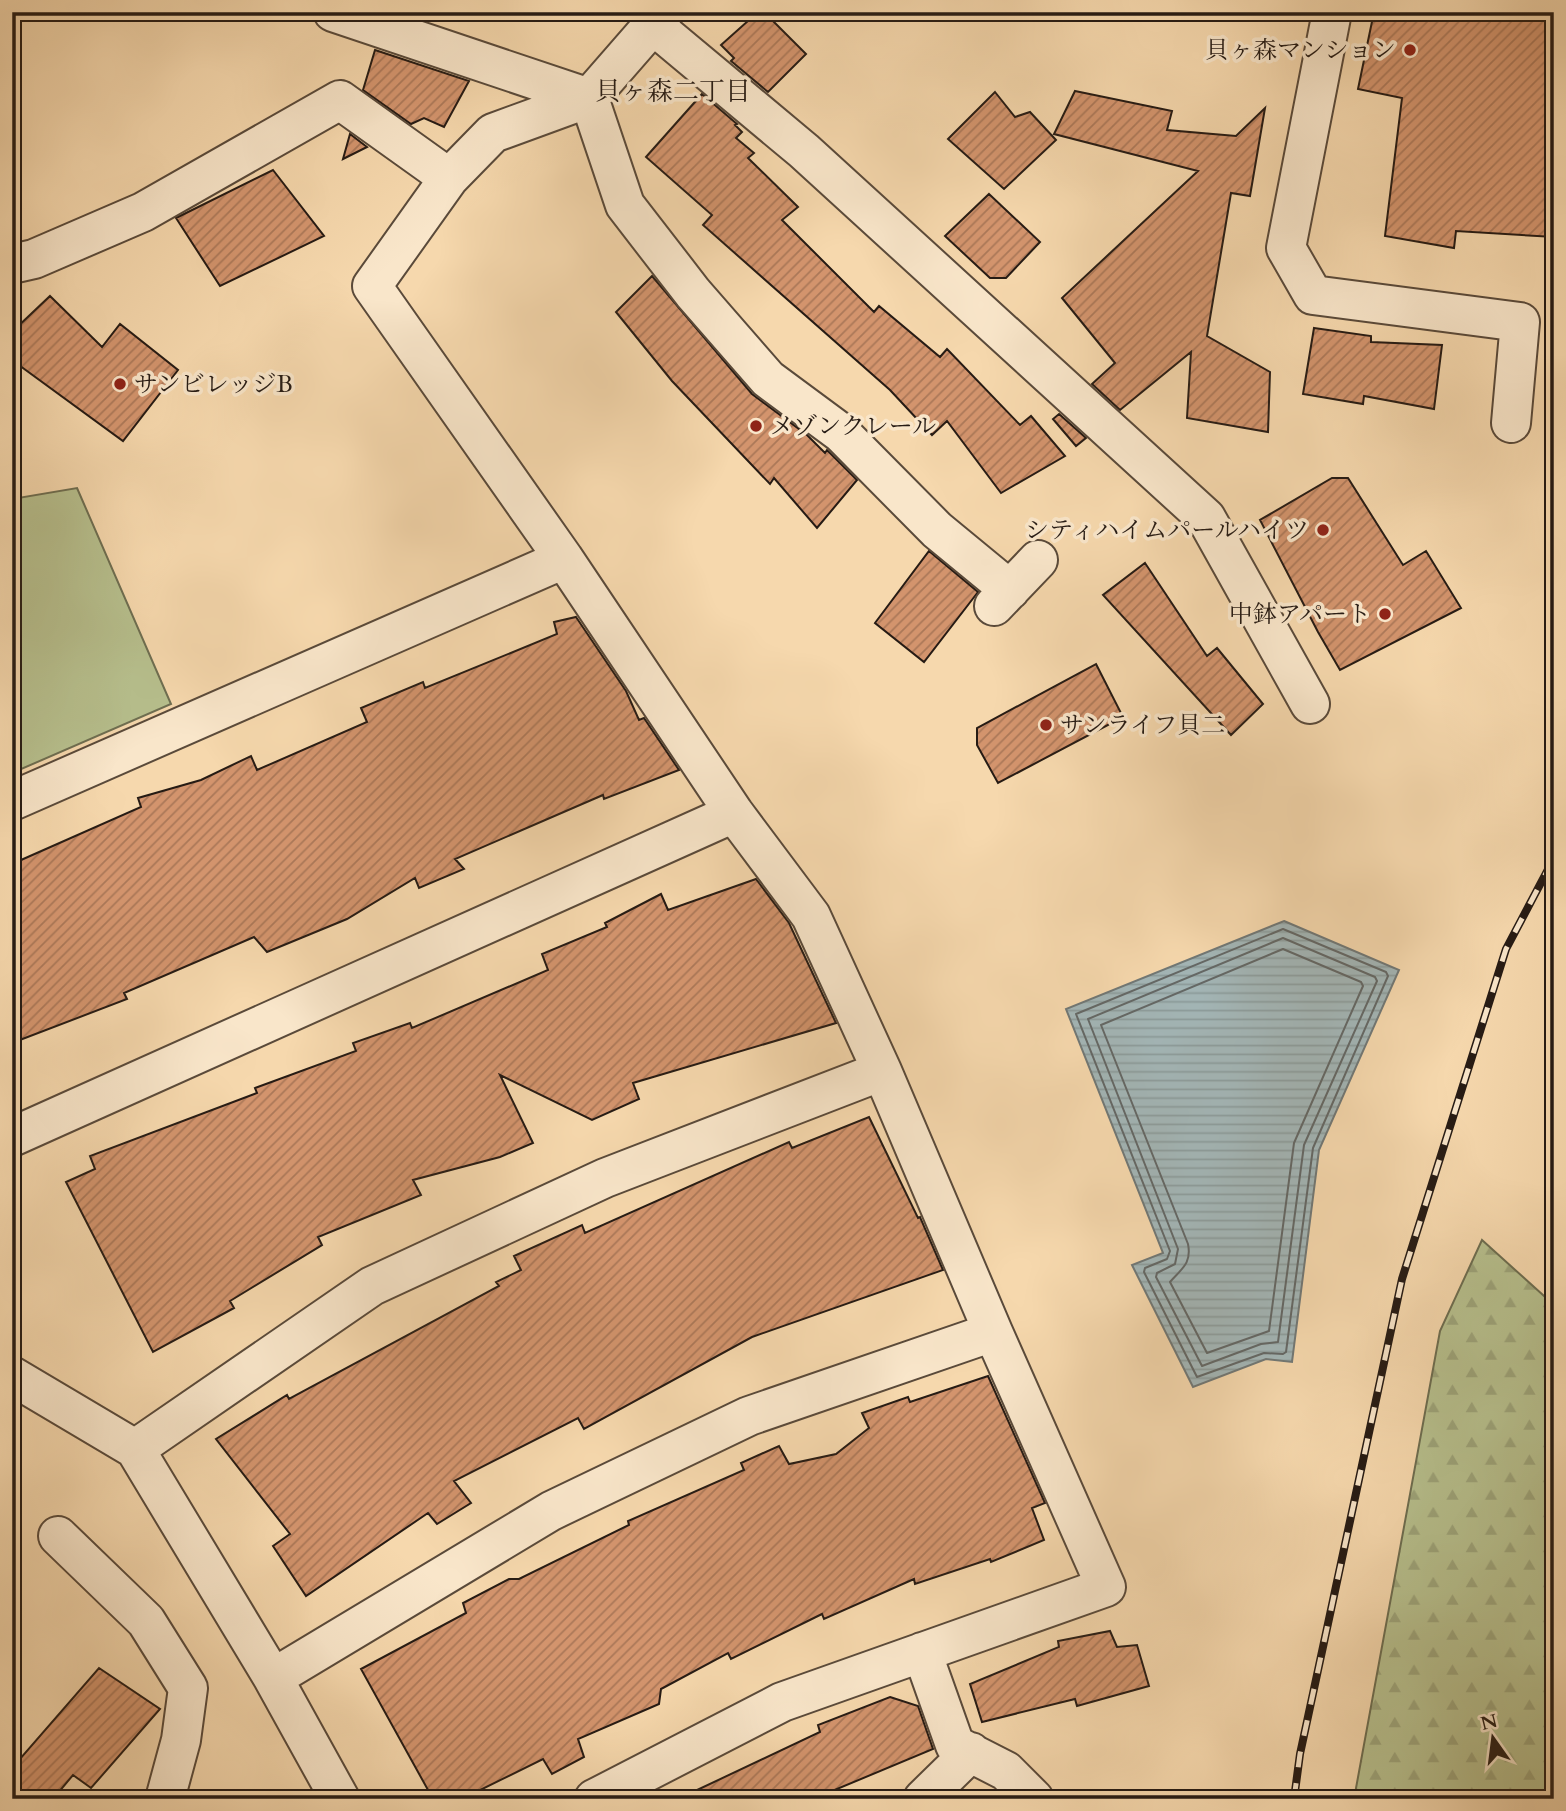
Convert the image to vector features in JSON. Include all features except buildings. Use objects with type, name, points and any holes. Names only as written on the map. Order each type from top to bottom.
[{"type":"street","points":[[334,12],[589,98]]},
{"type":"street","points":[[1332,12],[1286,248],[1313,295],[1520,322],[1511,423]]},
{"type":"street","points":[[594,1799],[782,1702],[1106,1587],[882,1072],[811,916],[734,814],[564,559],[372,286],[449,178],[493,133],[589,98],[659,18],[1206,518],[1310,704]]},
{"type":"street","points":[[589,98],[625,205],[693,293],[768,379],[841,433],[1002,598],[1038,560]]},
{"type":"street","points":[[12,264],[34,259],[143,212],[340,100],[449,178]]},
{"type":"street","points":[[12,802],[564,559]]},
{"type":"street","points":[[12,1137],[734,814]]},
{"type":"street","points":[[135,1449],[372,1286],[605,1178],[882,1072]]},
{"type":"street","points":[[273,1678],[551,1511],[588,1493],[749,1416],[993,1332]]},
{"type":"street","points":[[12,1376],[72,1409],[135,1449],[273,1678],[340,1799]]},
{"type":"street","points":[[58,1536],[146,1620],[188,1688],[181,1740],[165,1799]]},
{"type":"street","points":[[922,1652],[955,1745],[1006,1771],[1034,1799]]},
{"type":"street","points":[[923,1799],[971,1752]]},
{"type":"green space","points":[[77,488],[171,704],[12,773],[12,499]]},
{"type":"green space","points":[[1482,1240],[1554,1305],[1554,1799],[1354,1799],[1440,1331]]},
{"type":"water","points":[[1284,921],[1399,970],[1319,1150],[1292,1362],[1266,1359],[1193,1387],[1132,1265],[1163,1253],[1066,1009]]},
{"type":"railway","points":[[1294,1799],[1300,1754],[1402,1279],[1506,949],[1554,858]]},
{"type":"place","name":"貝ヶ森マンション","points":[[1410,50]]},
{"type":"place","name":"サンビレッジB","points":[[120,384]]},
{"type":"place","name":"メゾンクレール","points":[[756,426]]},
{"type":"place","name":"シティハイムパールハイツ","points":[[1323,530]]},
{"type":"place","name":"中鉢アパート","points":[[1385,614]]},
{"type":"place","name":"サンライフ貝二","points":[[1046,725]]},
{"type":"district","name":"貝ヶ森二丁目","points":[[673,91]]}]
